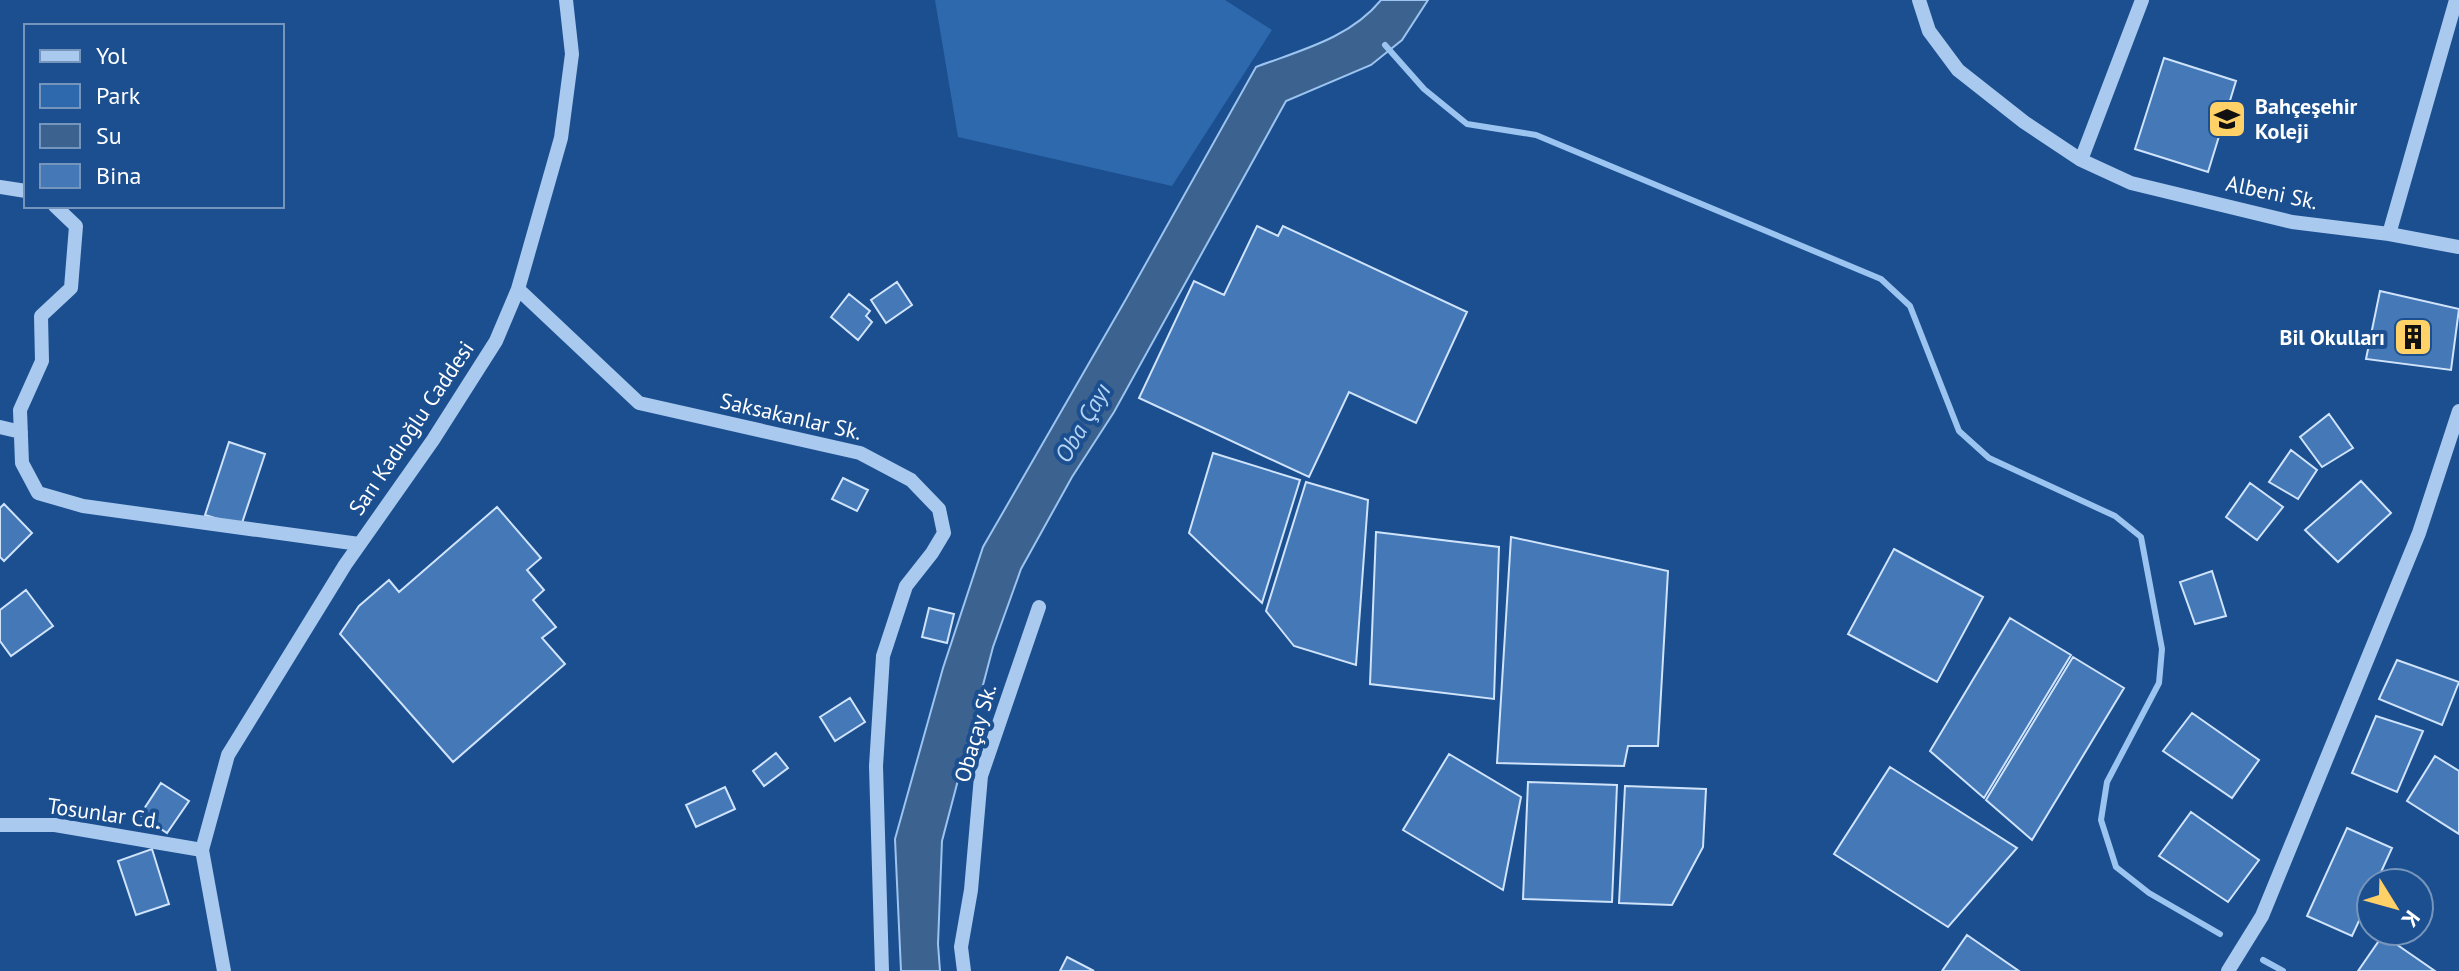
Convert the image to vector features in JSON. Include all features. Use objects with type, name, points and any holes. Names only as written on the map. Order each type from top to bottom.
[{"type":"street","name":"Sarı Kadıoğlu Caddesi","points":[[202,850],[228,755],[359,544],[433,440],[496,341],[518,289],[561,138],[572,54],[566,0]]},
{"type":"street","name":"Albeni Sk.","points":[[1919,0],[1929,31],[1958,70],[2024,122],[2081,160],[2131,183],[2292,222],[2389,234],[2459,247]]},
{"type":"street","points":[[2081,160],[2142,0]]},
{"type":"street","points":[[2389,234],[2456,0]]},
{"type":"street","points":[[0,187],[24,191]]},
{"type":"street","points":[[57,208],[76,226],[71,288],[41,316],[42,361],[20,410],[22,463],[38,493],[83,506],[359,544]]},
{"type":"street","name":"Saksakanlar Sk.","points":[[518,289],[639,403],[860,453],[911,480],[939,509],[944,533],[906,586],[883,656],[876,766],[882,971]]},
{"type":"street","points":[[2228,971],[2268,902],[2419,533],[2459,411]]},
{"type":"street","points":[[0,427],[21,432]]},
{"type":"street","name":"Obaçay Sk.","points":[[964,971],[961,947],[971,890],[981,776],[1039,607]]},
{"type":"street","name":"Tosunlar Cd.","points":[[0,825],[55,825],[202,850]]},
{"type":"street","points":[[202,850],[224,971]]},
{"type":"green space","points":[[935,0],[1225,0],[1272,30],[1172,186],[958,137]]},
{"type":"water","name":"Oba Çayı","points":[[1381,0],[1428,0],[1402,40],[1371,65],[1286,101],[1114,412],[1072,477],[1021,569],[993,647],[942,841],[938,944],[940,971],[901,971],[895,839],[943,668],[983,547],[1256,67],[1340,33],[1369,13]]},
{"type":"building","name":"Bahçeşehir Koleji","points":[[2164,58],[2236,81],[2208,172],[2135,149]]},
{"type":"building","points":[[1257,226],[1278,236],[1283,226],[1467,312],[1416,423],[1349,392],[1309,477],[1139,398],[1194,281],[1224,295]]},
{"type":"building","points":[[897,282],[912,305],[886,323],[871,300]]},
{"type":"building","name":"Bil Okulları","points":[[2380,291],[2459,309],[2451,370],[2366,359]]},
{"type":"building","points":[[849,294],[870,311],[866,316],[872,322],[858,340],[831,317]]},
{"type":"building","points":[[2329,414],[2353,448],[2322,467],[2300,437]]},
{"type":"building","points":[[229,442],[265,454],[241,526],[205,515]]},
{"type":"building","points":[[2291,450],[2317,470],[2298,499],[2269,482]]},
{"type":"building","points":[[1213,453],[1300,480],[1262,603],[1189,533]]},
{"type":"building","points":[[843,478],[868,490],[857,511],[832,499]]},
{"type":"building","points":[[2361,481],[2391,513],[2338,562],[2305,530]]},
{"type":"building","points":[[1306,482],[1368,500],[1356,665],[1294,646],[1266,611]]},
{"type":"building","points":[[2250,483],[2283,507],[2257,540],[2226,517]]},
{"type":"building","points":[[4,504],[32,533],[4,561],[0,557],[0,508]]},
{"type":"building","points":[[497,507],[541,558],[527,570],[544,590],[533,600],[556,627],[542,638],[565,664],[453,762],[340,634],[359,606],[389,580],[399,592]]},
{"type":"building","points":[[1376,532],[1499,547],[1494,699],[1370,684]]},
{"type":"building","points":[[1511,537],[1668,571],[1658,746],[1628,746],[1624,766],[1497,763]]},
{"type":"building","points":[[1894,549],[1983,597],[1937,682],[1848,634]]},
{"type":"building","points":[[2212,571],[2226,616],[2195,624],[2180,582]]},
{"type":"building","points":[[26,590],[53,626],[11,656],[0,641],[0,610]]},
{"type":"building","points":[[929,608],[954,614],[947,643],[922,637]]},
{"type":"building","points":[[2010,618],[2071,655],[1984,798],[1930,751]]},
{"type":"building","points":[[2073,657],[2124,688],[2032,840],[1986,800]]},
{"type":"building","points":[[2397,660],[2459,682],[2442,725],[2379,699]]},
{"type":"building","points":[[850,698],[865,722],[835,741],[820,717]]},
{"type":"building","points":[[2192,713],[2259,760],[2232,798],[2163,751]]},
{"type":"building","points":[[2376,716],[2423,731],[2397,792],[2352,773]]},
{"type":"building","points":[[776,753],[788,768],[764,786],[753,771]]},
{"type":"building","points":[[1449,754],[1521,797],[1503,890],[1403,830]]},
{"type":"building","points":[[2435,756],[2459,771],[2459,834],[2407,801]]},
{"type":"building","points":[[1890,767],[2017,848],[1948,927],[1834,854]]},
{"type":"building","points":[[1528,782],[1617,785],[1612,902],[1523,899]]},
{"type":"building","points":[[161,783],[189,801],[167,833],[140,815]]},
{"type":"building","points":[[1625,786],[1706,789],[1703,847],[1672,905],[1619,903]]},
{"type":"building","points":[[725,787],[735,809],[696,827],[686,805]]},
{"type":"building","points":[[2191,812],[2259,860],[2228,902],[2159,856]]},
{"type":"building","points":[[2347,828],[2392,848],[2383,867],[2355,867],[2355,930],[2352,936],[2307,916]]},
{"type":"building","points":[[152,849],[169,904],[136,915],[118,861]]},
{"type":"building","points":[[1967,935],[2019,971],[1942,971]]},
{"type":"building","points":[[2375,947],[2400,947],[2435,971],[2358,971]]},
{"type":"building","points":[[1067,957],[1094,971],[1060,971]]},
{"type":"waterway","points":[[1385,45],[1424,89],[1467,124],[1536,135],[1881,279],[1910,306],[1959,431],[1989,458],[2115,516],[2141,537],[2162,649],[2159,683],[2107,782],[2101,820],[2116,867],[2149,893],[2220,934]]},
{"type":"waterway","points":[[2263,960],[2283,971]]},
{"type":"place","name":"Bahçeşehir Koleji","points":[[2227,119]]},
{"type":"place","name":"Bil Okulları","points":[[2413,337]]}]
